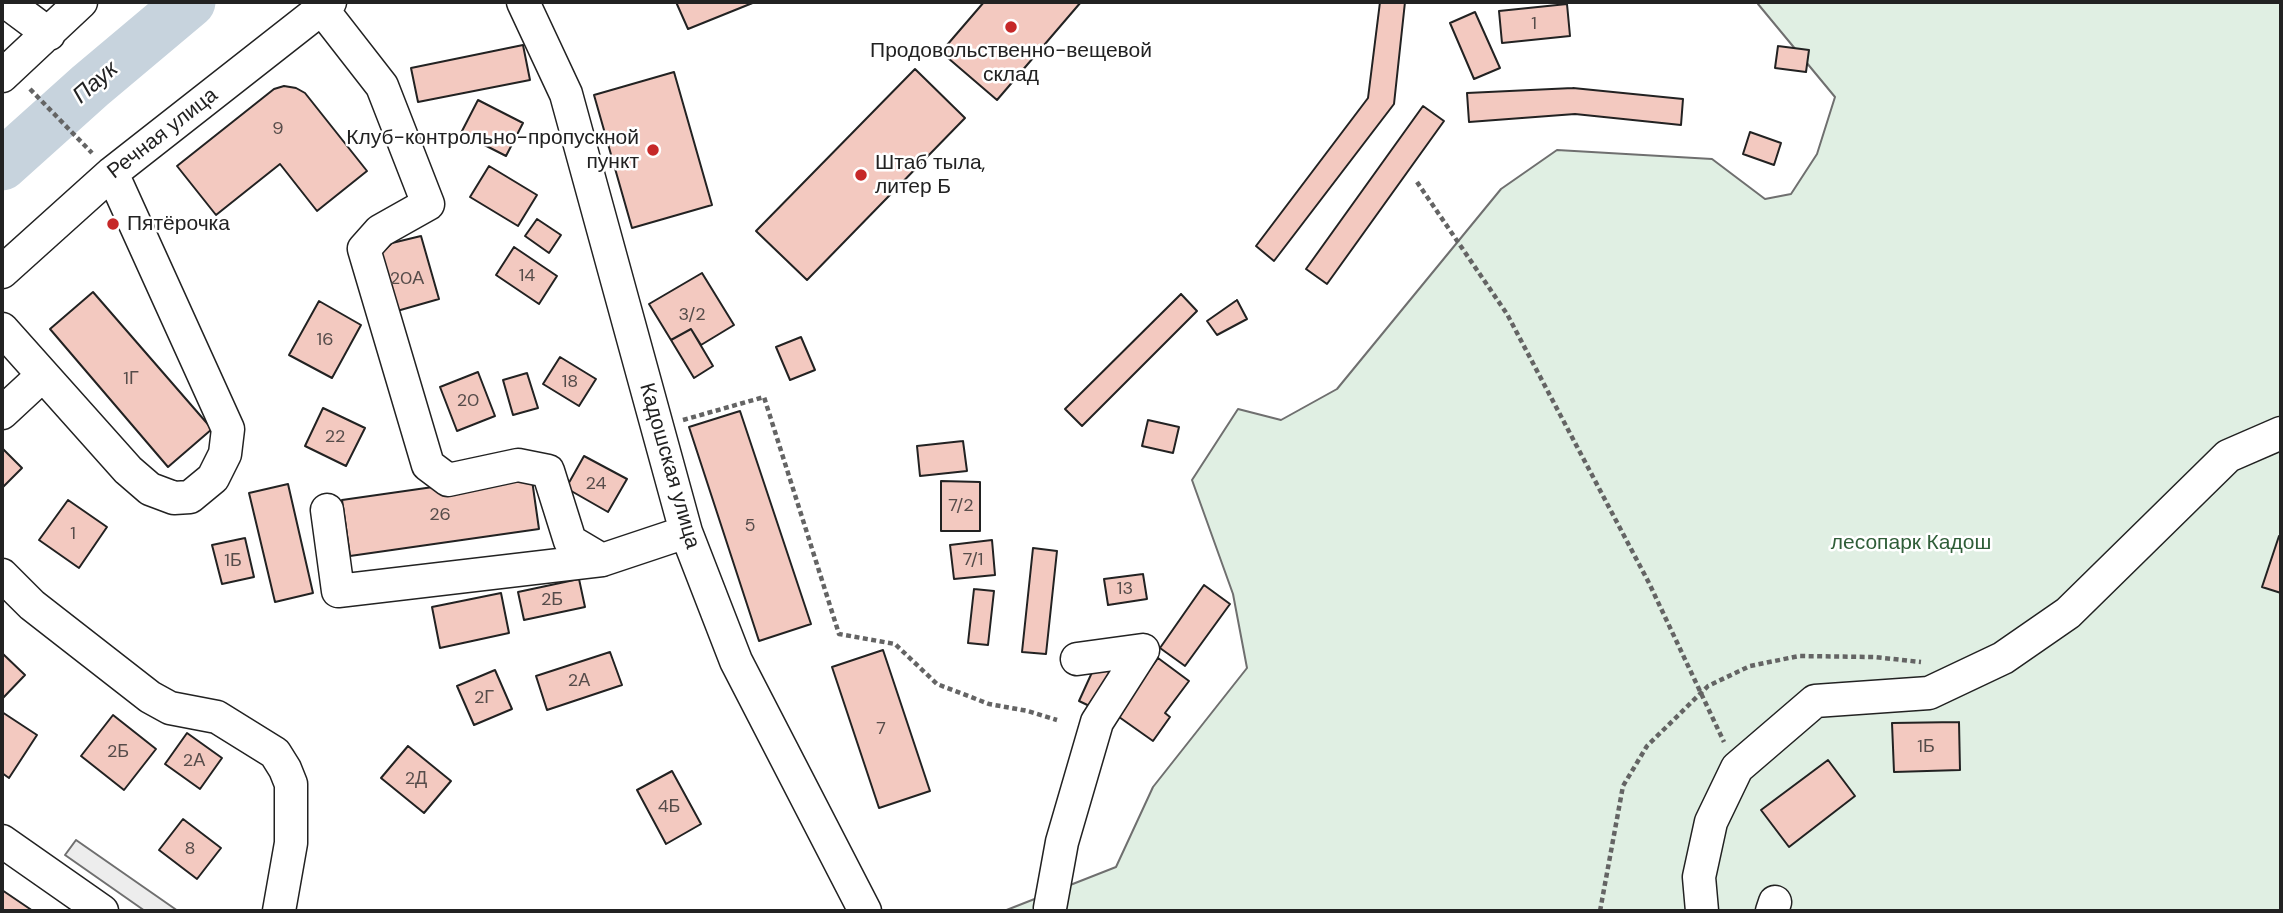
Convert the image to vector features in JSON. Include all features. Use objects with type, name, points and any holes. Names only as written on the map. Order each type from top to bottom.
[{"type":"street","points":[[6,2],[48,34]]},
{"type":"street","points":[[6,72],[81,2]]},
{"type":"street","name":"Кадошская улица","points":[[523,2],[566,94],[686,532],[737,661],[865,911]]},
{"type":"street","points":[[326,5],[382,86],[428,204],[380,231],[364,249],[428,465],[448,480],[518,465],[548,471],[570,541],[603,560]]},
{"type":"street","name":"Речная улица","points":[[2,272],[112,173],[326,5]]},
{"type":"street","points":[[2,329],[128,470],[150,489],[174,498],[190,496],[213,478],[225,454],[228,429],[112,173]]},
{"type":"street","points":[[2,413],[43,375]]},
{"type":"street","points":[[1702,911],[1699,877],[1711,822],[1737,768],[1815,701],[1929,693],[2003,658],[2068,613],[2228,456],[2281,433]]},
{"type":"street","points":[[327,510],[338,591],[603,560],[686,532]]},
{"type":"street","points":[[2,575],[32,606],[150,697],[170,708],[217,718],[275,753],[290,784],[291,843],[279,911]]},
{"type":"street","points":[[1050,908],[1062,842],[1097,722],[1143,650],[1077,659]]},
{"type":"street","points":[[2,841],[102,911]]},
{"type":"path","points":[[6,72],[112,173]]},
{"type":"path","points":[[1417,182],[1507,314],[1649,583],[1737,768]]},
{"type":"path","points":[[657,428],[764,397],[839,634],[895,644],[937,684],[989,704],[1028,711],[1057,720]]},
{"type":"green space","name":"лесопарк Кадош","points":[[1759,2],[2281,2],[2281,911],[1004,911],[1116,867],[1153,787],[1247,668],[1233,594],[1192,480],[1238,409],[1281,420],[1337,389],[1501,189],[1557,150],[1712,159],[1765,199],[1791,194],[1817,154],[1835,97]]},
{"type":"shaded area","points":[[76,840],[178,911],[145,911],[65,855]]},
{"type":"building","points":[[676,2],[755,2],[688,29]]},
{"type":"building","name":"Продовольственно-вещевой склад","points":[[984,2],[1081,2],[997,100],[941,52]]},
{"type":"building","points":[[1380,2],[1405,2],[1394,104],[1274,261],[1256,246],[1368,98]]},
{"type":"building","points":[[1567,4],[1570,36],[1502,43],[1499,11]]},
{"type":"building","points":[[1475,12],[1500,68],[1474,79],[1450,23]]},
{"type":"building","points":[[523,45],[530,80],[418,102],[411,68]]},
{"type":"building","points":[[1778,46],[1809,50],[1806,72],[1775,68]]},
{"type":"building","name":"Штаб тыла, литер Б","points":[[915,69],[965,118],[807,280],[756,231]]},
{"type":"building","name":"Клуб-контрольно-пропускной пункт","points":[[674,72],[712,205],[632,228],[594,95]]},
{"type":"building","points":[[284,86],[305,93],[367,171],[317,211],[280,164],[216,215],[177,166],[274,89]]},
{"type":"building","points":[[1573,88],[1683,99],[1681,125],[1575,114],[1469,122],[1467,93]]},
{"type":"building","points":[[478,100],[523,123],[506,156],[461,133]]},
{"type":"building","points":[[1423,106],[1444,121],[1327,284],[1306,269]]},
{"type":"building","points":[[1750,132],[1781,143],[1774,165],[1743,154]]},
{"type":"building","points":[[489,166],[537,195],[518,226],[470,197]]},
{"type":"building","points":[[537,219],[561,235],[549,253],[525,236]]},
{"type":"building","points":[[421,236],[439,299],[390,313],[375,259],[392,243]]},
{"type":"building","points":[[514,247],[557,276],[539,304],[496,275]]},
{"type":"building","points":[[702,273],[734,325],[701,345],[691,329],[671,340],[649,304]]},
{"type":"building","points":[[93,292],[212,429],[168,467],[50,329]]},
{"type":"building","points":[[1181,294],[1197,311],[1082,426],[1065,409]]},
{"type":"building","points":[[1237,300],[1247,319],[1217,335],[1207,321]]},
{"type":"building","points":[[319,301],[361,325],[332,378],[289,355]]},
{"type":"building","points":[[691,329],[713,366],[694,378],[671,340]]},
{"type":"building","points":[[801,337],[815,370],[790,380],[776,347]]},
{"type":"building","points":[[560,357],[596,379],[579,406],[543,384]]},
{"type":"building","points":[[478,372],[495,416],[457,431],[440,387]]},
{"type":"building","points":[[527,373],[538,408],[513,415],[503,380]]},
{"type":"building","points":[[323,408],[365,428],[346,466],[305,446]]},
{"type":"building","points":[[740,411],[811,624],[759,641],[689,427]]},
{"type":"building","points":[[1148,420],[1179,427],[1173,453],[1142,446]]},
{"type":"building","points":[[963,441],[967,471],[920,476],[917,446]]},
{"type":"building","points":[[2,448],[22,468],[2,488]]},
{"type":"building","points":[[584,456],[627,479],[608,512],[566,488]]},
{"type":"building","points":[[531,473],[539,529],[350,556],[342,500]]},
{"type":"building","points":[[941,481],[980,482],[980,531],[941,531]]},
{"type":"building","points":[[288,484],[313,593],[275,602],[249,493]]},
{"type":"building","points":[[68,500],[107,527],[79,568],[39,540]]},
{"type":"building","points":[[2279,536],[2281,537],[2281,593],[2262,587]]},
{"type":"building","points":[[245,538],[254,577],[222,584],[212,545]]},
{"type":"building","points":[[992,540],[995,575],[954,579],[950,545]]},
{"type":"building","points":[[1033,548],[1057,551],[1046,654],[1022,652]]},
{"type":"building","points":[[1143,574],[1147,599],[1108,605],[1104,579]]},
{"type":"building","points":[[579,579],[585,607],[524,620],[518,592]]},
{"type":"building","points":[[1204,585],[1230,604],[1185,666],[1160,648]]},
{"type":"building","points":[[974,589],[994,591],[988,645],[968,643]]},
{"type":"building","points":[[501,593],[509,633],[440,648],[432,607]]},
{"type":"building","points":[[883,650],[930,791],[879,808],[832,667]]},
{"type":"building","points":[[610,652],[622,685],[547,710],[536,676]]},
{"type":"building","points":[[2,653],[25,675],[2,699]]},
{"type":"building","points":[[1099,657],[1121,667],[1100,711],[1079,701]]},
{"type":"building","points":[[1158,658],[1189,681],[1165,713],[1170,717],[1153,741],[1112,712],[1134,691]]},
{"type":"building","points":[[495,670],[512,709],[474,725],[457,686]]},
{"type":"building","points":[[2,712],[37,735],[9,778],[2,773]]},
{"type":"building","points":[[113,715],[156,749],[124,790],[81,756]]},
{"type":"building","points":[[1959,722],[1960,770],[1894,772],[1892,723]]},
{"type":"building","points":[[187,733],[222,758],[200,789],[165,764]]},
{"type":"building","points":[[408,746],[451,781],[424,813],[381,778]]},
{"type":"building","points":[[1828,760],[1855,796],[1789,847],[1761,810]]},
{"type":"building","points":[[672,771],[701,824],[666,844],[637,790]]},
{"type":"building","points":[[183,819],[221,848],[197,879],[159,850]]},
{"type":"building","points":[[2,890],[33,911],[2,911]]},
{"type":"waterway","name":"Паук","points":[[2,165],[190,2]]},
{"type":"place","name":"Продовольственно-вещевой склад","points":[[1011,27]]},
{"type":"place","name":"Клуб-контрольно-пропускной пункт","points":[[653,150]]},
{"type":"place","name":"Штаб тыла, литер Б","points":[[861,175]]},
{"type":"place","name":"Пятёрочка","points":[[113,224]]}]
